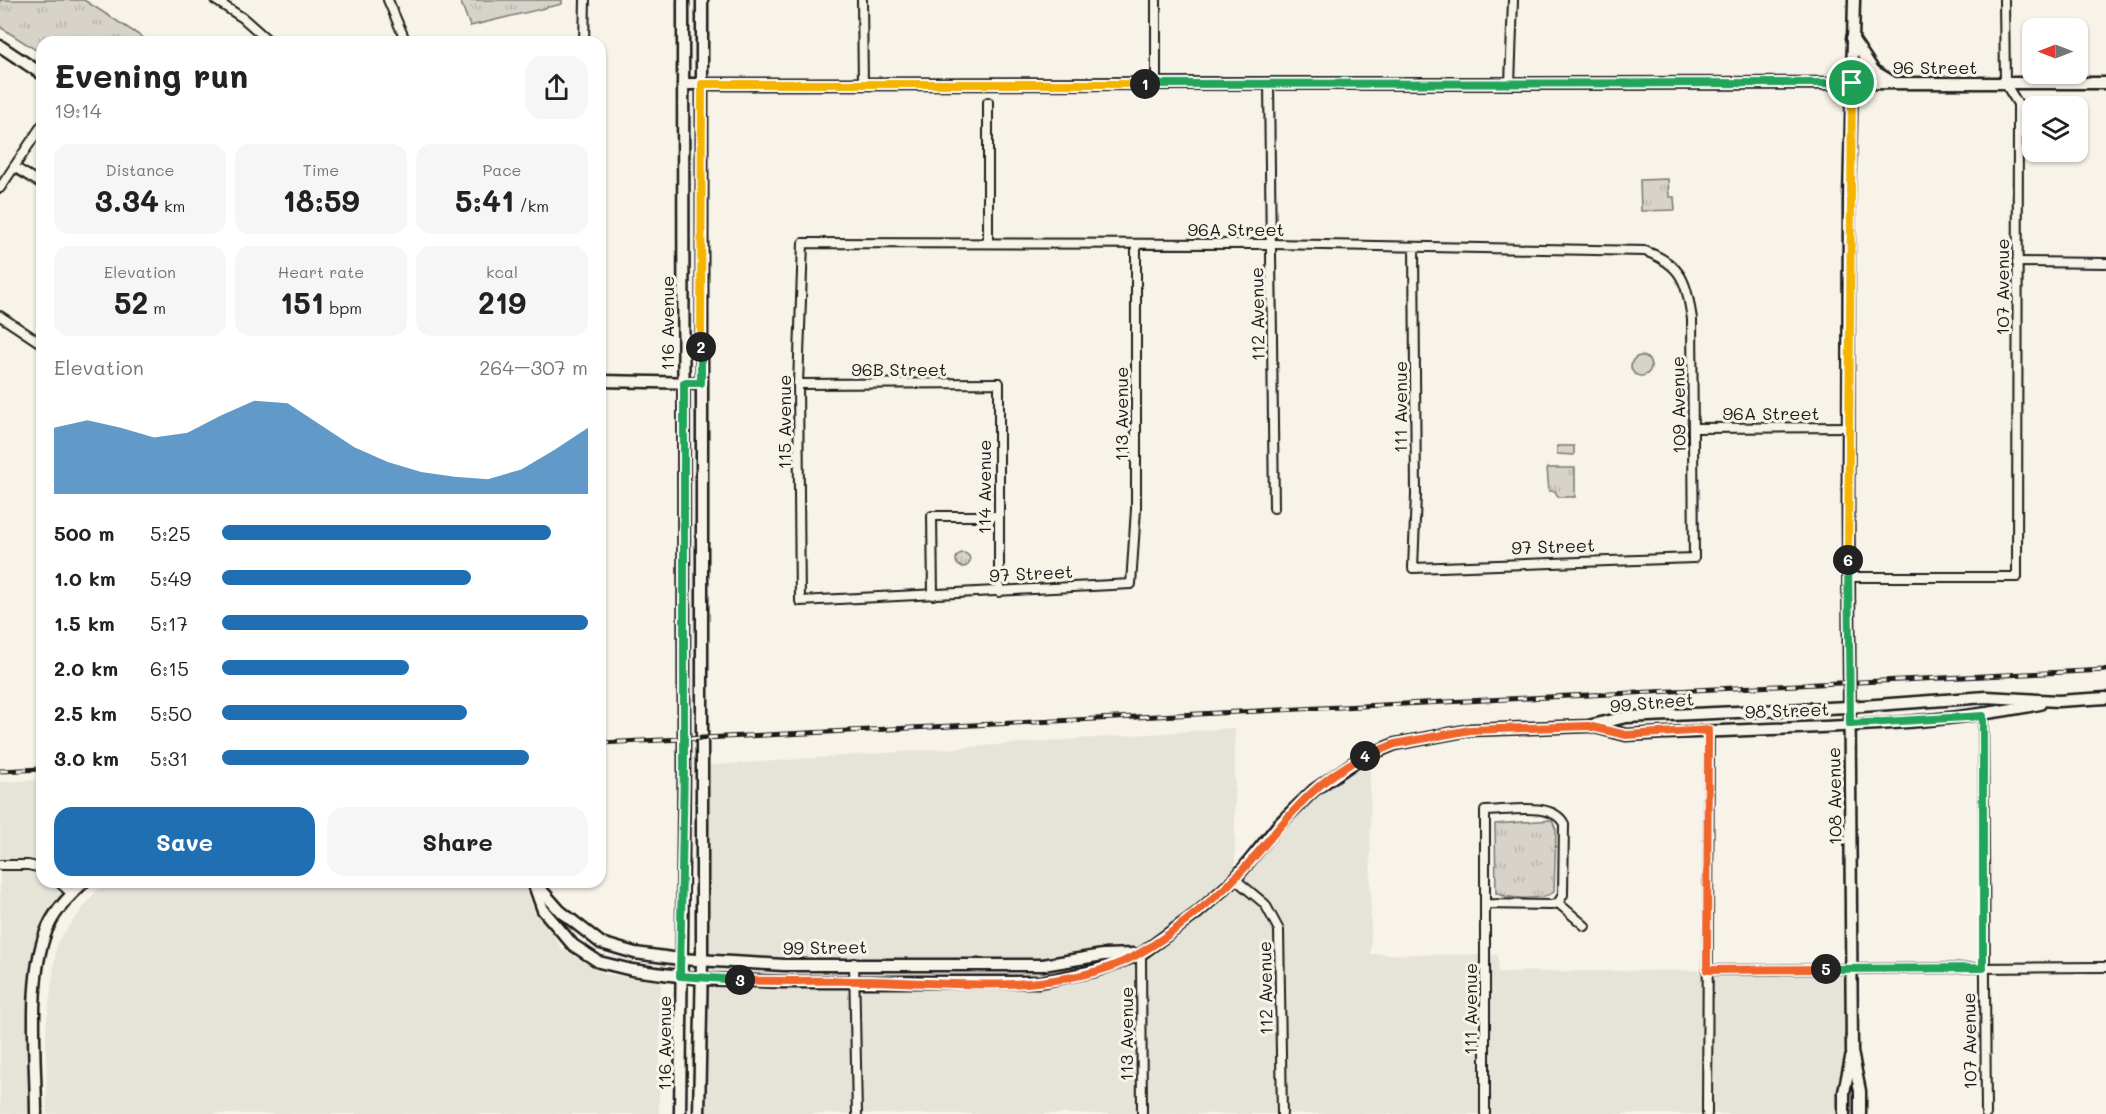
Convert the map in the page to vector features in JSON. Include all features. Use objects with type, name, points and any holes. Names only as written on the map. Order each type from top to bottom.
[{"type":"main road","name":"116 Avenue","points":[[680,1114],[684,767],[683,0]]},
{"type":"main road","name":"116 Avenue","points":[[699,1114],[702,978],[702,0]]},
{"type":"main road","name":"108 Avenue","points":[[1844,1114],[1844,1092],[1852,1052],[1849,427],[1854,0]]},
{"type":"main road","points":[[1852,38],[1874,71],[1895,84]]},
{"type":"main road","points":[[0,46],[36,70]]},
{"type":"main road","name":"96 Street","points":[[683,84],[2106,83]]},
{"type":"main road","points":[[606,381],[701,383]]},
{"type":"main road","name":"98 Street","points":[[1708,714],[1986,697],[2058,701],[2106,698]]},
{"type":"main road","name":"98 Street","points":[[1588,726],[1626,735],[1850,724],[1983,716],[2058,701]]},
{"type":"main road","name":"99 Street","points":[[536,888],[550,921],[585,954],[613,966],[680,976],[783,982],[855,980],[1040,982],[1095,971],[1141,954],[1197,913],[1236,879],[1296,806],[1336,773],[1370,754],[1395,744],[1432,735],[1470,730],[1588,726],[1626,717],[1708,714]]},
{"type":"main road","points":[[684,767],[702,766]]},
{"type":"main road","points":[[36,1114],[38,962],[49,925],[78,888]]},
{"type":"main road","name":"99 Street","points":[[539,888],[560,911],[601,943],[634,953],[680,959],[784,965],[854,963],[1043,965],[1102,955],[1141,954]]},
{"type":"main road","name":"108 Avenue","points":[[1852,1052],[1860,1091],[1860,1114]]},
{"type":"street","points":[[215,0],[243,18],[263,36]]},
{"type":"street","points":[[388,0],[403,36]]},
{"type":"street","points":[[584,36],[585,0]]},
{"type":"street","points":[[862,0],[863,85]]},
{"type":"street","points":[[1156,0],[1156,84]]},
{"type":"street","points":[[1510,84],[1513,0]]},
{"type":"street","name":"107 Avenue","points":[[1849,578],[2017,577],[2018,104],[2005,82],[2004,0]]},
{"type":"street","name":"112 Avenue","points":[[1269,84],[1274,508]]},
{"type":"street","points":[[988,102],[988,243]]},
{"type":"street","points":[[0,188],[36,133]]},
{"type":"street","points":[[14,167],[36,180]]},
{"type":"street","name":"96A Street","points":[[803,243],[1272,244],[1645,251],[1666,259]]},
{"type":"street","name":"115 Avenue","points":[[800,601],[798,384],[803,243]]},
{"type":"street","name":"113 Avenue","points":[[1131,584],[1136,509],[1136,245]]},
{"type":"street","name":"111 Avenue","points":[[1413,568],[1416,495],[1414,247]]},
{"type":"street","name":"109 Avenue","points":[[1666,259],[1687,285],[1692,319],[1694,558]]},
{"type":"street","points":[[2017,262],[2106,263]]},
{"type":"street","points":[[0,316],[36,340]]},
{"type":"street","name":"96B Street","points":[[798,384],[999,383]]},
{"type":"street","name":"114 Avenue","points":[[999,383],[999,592]]},
{"type":"street","name":"96A Street","points":[[1694,428],[1849,427]]},
{"type":"street","points":[[933,595],[932,516],[999,516]]},
{"type":"street","name":"97 Street","points":[[1413,568],[1694,558]]},
{"type":"street","name":"97 Street","points":[[800,601],[1131,584]]},
{"type":"street","name":"107 Avenue","points":[[1983,716],[1983,968],[1986,1114]]},
{"type":"street","points":[[1707,1114],[1708,730]]},
{"type":"street","name":"111 Avenue","points":[[1485,1114],[1485,811],[1548,810],[1560,817],[1564,824],[1563,895],[1557,903]]},
{"type":"street","points":[[0,865],[36,867]]},
{"type":"street","name":"112 Avenue","points":[[1236,879],[1265,904],[1279,930],[1282,1114]]},
{"type":"street","points":[[66,888],[72,894]]},
{"type":"street","points":[[1485,904],[1551,905],[1557,903],[1585,927]]},
{"type":"street","name":"113 Avenue","points":[[1141,954],[1142,1114]]},
{"type":"street","points":[[854,963],[857,1114]]},
{"type":"street","points":[[1707,970],[2106,967]]},
{"type":"shaded area","points":[[1235,728],[1235,878],[1296,806],[1370,754],[1371,954],[1498,955],[1498,972],[1852,969],[1844,1114],[699,1114],[702,766]]},
{"type":"shaded area","points":[[36,780],[36,888],[78,888],[60,906],[38,962],[36,1114],[0,1114],[0,782]]},
{"type":"shaded area","points":[[98,888],[524,888],[562,949],[605,974],[661,982],[659,1114],[47,1114],[46,1029],[57,942]]},
{"type":"green space","points":[[0,0],[84,0],[141,36],[36,36],[36,50],[0,27]]},
{"type":"green space","points":[[460,0],[562,0],[562,4],[470,26]]},
{"type":"green space","points":[[1668,179],[1669,197],[1674,197],[1675,210],[1641,211],[1640,180]]},
{"type":"green space","points":[[1641,356],[1648,359],[1651,366],[1648,373],[1641,376],[1634,373],[1631,366],[1634,359]]},
{"type":"green space","points":[[1557,446],[1574,446],[1574,455],[1557,454]]},
{"type":"green space","points":[[1547,468],[1575,468],[1575,497],[1558,497],[1555,491],[1549,491]]},
{"type":"green space","points":[[960,553],[966,553],[970,560],[966,567],[960,567],[956,563],[956,557]]},
{"type":"green space","points":[[1552,820],[1556,830],[1554,892],[1542,897],[1526,898],[1509,897],[1496,893],[1495,824]]},
{"type":"railway","points":[[606,743],[2106,670]]},
{"type":"railway","points":[[0,771],[36,769]]},
{"type":"route","points":[[1852,83],[1849,200],[1848,504],[1850,724],[1983,716],[1983,968],[1707,970],[1708,730],[1626,735],[1588,726],[1470,730],[1432,735],[1395,744],[1359,759],[1336,773],[1296,806],[1236,879],[1197,913],[1141,954],[1095,971],[1040,982],[974,983],[855,980],[783,982],[680,976],[684,767],[684,383],[701,383],[702,84],[1852,83]]}]
